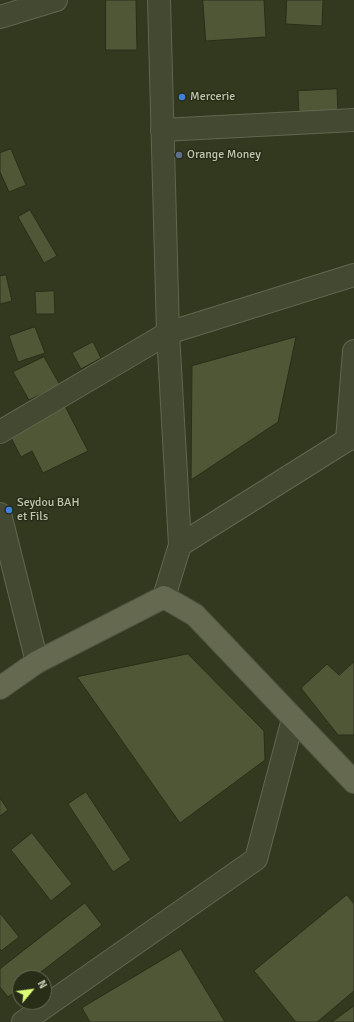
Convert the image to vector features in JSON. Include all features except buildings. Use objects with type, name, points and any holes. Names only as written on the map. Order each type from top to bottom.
[{"type":"main road","points":[[0,688],[37,662],[164,597],[195,615],[293,719],[351,773]]},
{"type":"street","points":[[0,17],[56,0]]},
{"type":"street","points":[[159,0],[168,333],[180,545],[164,597]]},
{"type":"street","points":[[162,130],[354,120]]},
{"type":"street","points":[[0,432],[168,333],[354,275]]},
{"type":"street","points":[[180,545],[350,439],[354,351]]},
{"type":"street","points":[[0,514],[37,662]]},
{"type":"street","points":[[23,1022],[256,859],[293,719]]},
{"type":"place","name":"Mercerie","points":[[182,97]]},
{"type":"place","name":"Orange Money","points":[[179,155]]},
{"type":"place","name":"Seydou BAH et Fils","points":[[9,510]]}]
